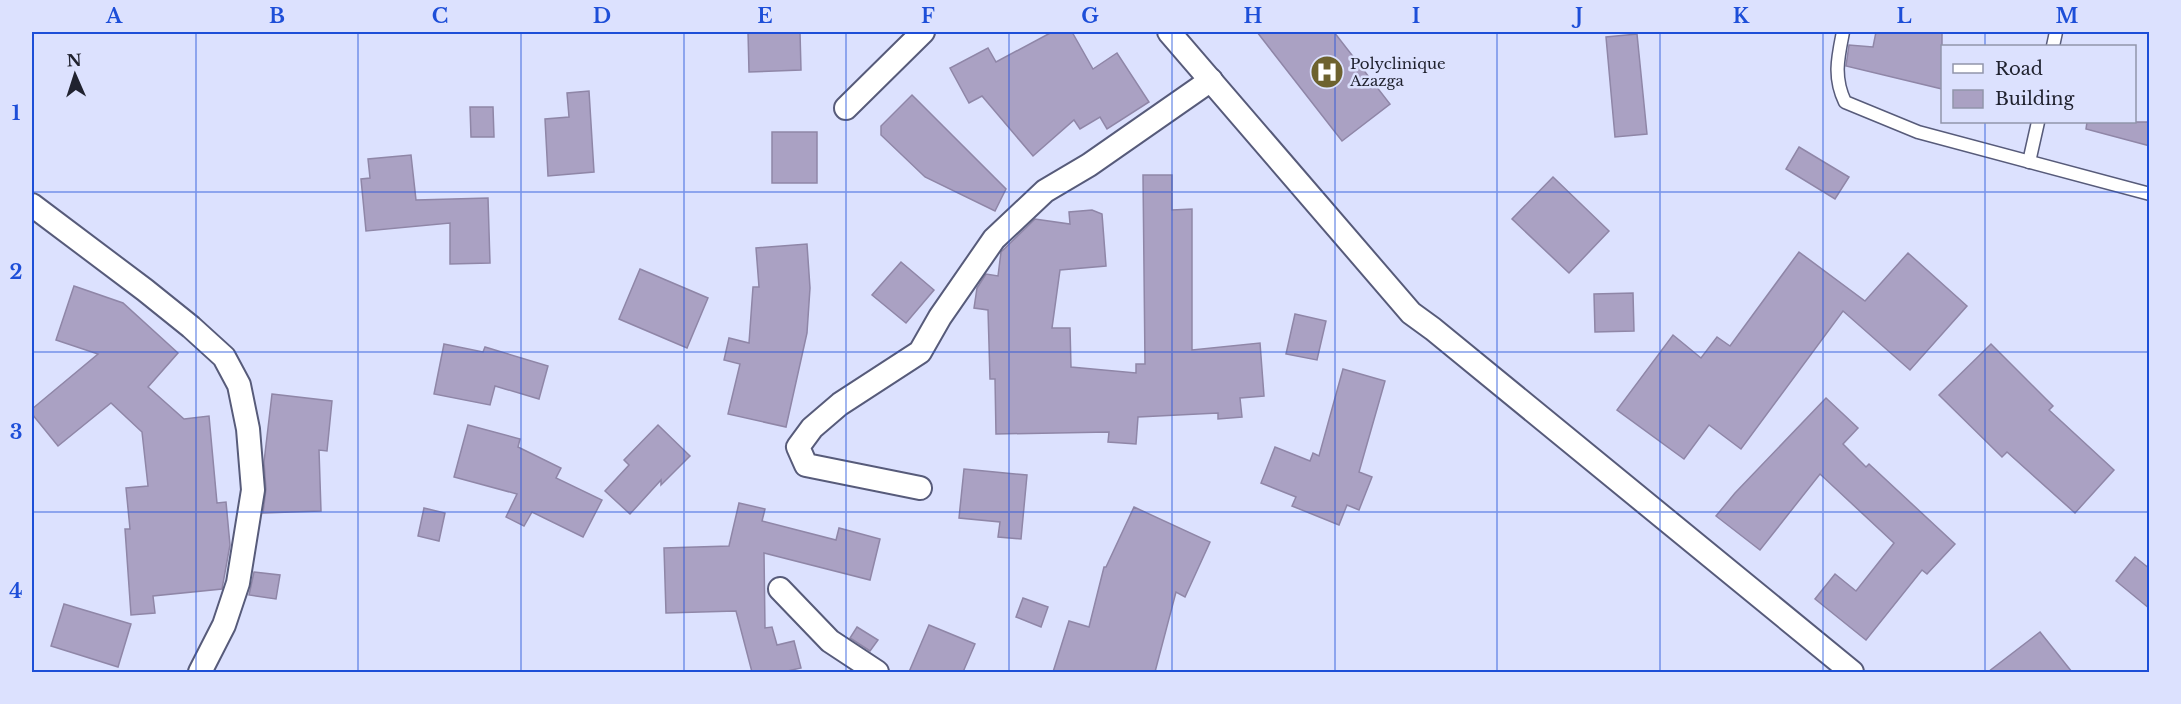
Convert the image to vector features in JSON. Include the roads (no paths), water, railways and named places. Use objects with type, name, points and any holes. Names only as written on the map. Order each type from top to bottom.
[{"type":"street","points":[[846,108],[923,32]]},
{"type":"street","points":[[1169,32],[1411,312],[1852,672]]},
{"type":"street","points":[[920,488],[806,465],[798,447],[813,429],[840,404],[920,352],[940,317],[994,239],[1045,191],[1089,165],[1211,80]]},
{"type":"street","points":[[32,205],[191,327],[224,357],[239,385],[248,429],[253,490],[238,583],[224,625],[200,672]]},
{"type":"street","points":[[780,589],[830,641],[877,672]]},
{"type":"lane","points":[[1843,32],[1837,60],[1839,88],[1845,102],[1918,132],[2150,194]]},
{"type":"lane","points":[[2029,162],[2038,123]]},
{"type":"place","name":"Polyclinique Azazga","points":[[1327,72]]}]
